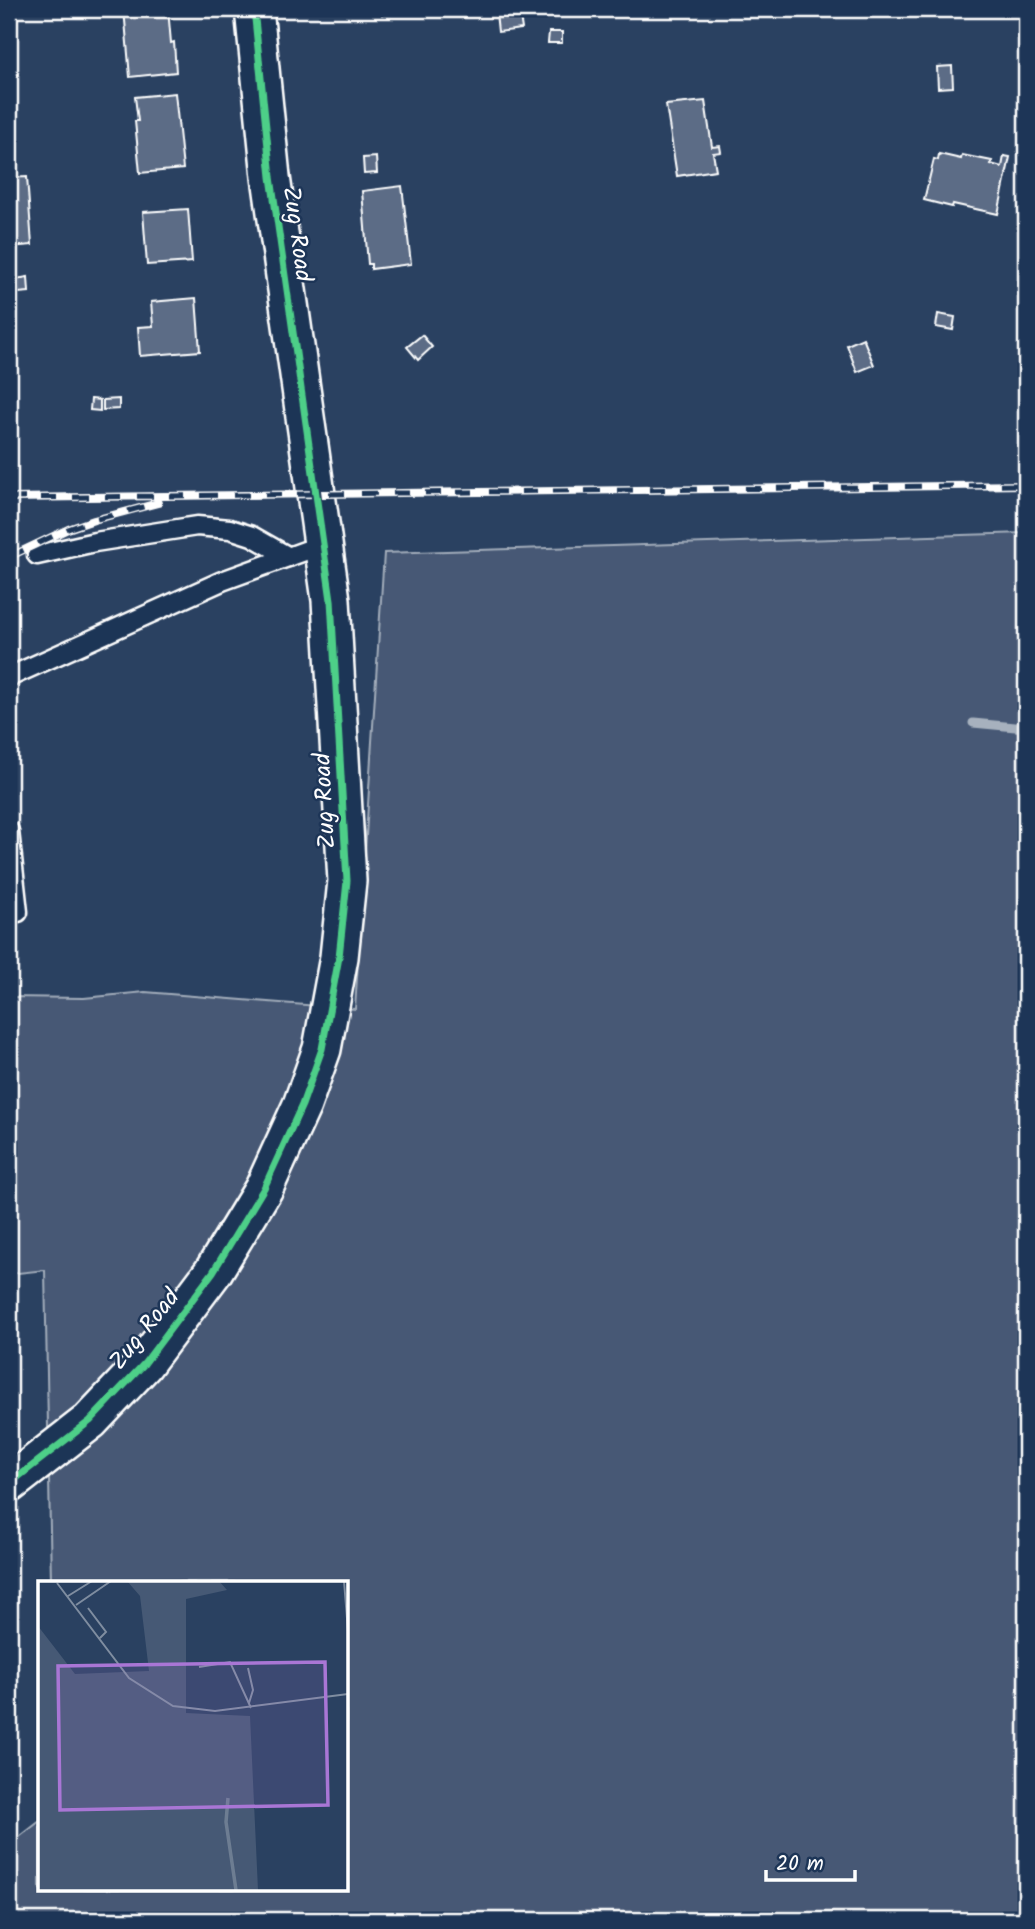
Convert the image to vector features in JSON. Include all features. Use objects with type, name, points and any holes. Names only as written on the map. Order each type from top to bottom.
[{"type":"street","name":"Zug Road","points":[[9,1484],[50,1454],[99,1411],[144,1364],[213,1272],[264,1188],[302,1105],[322,1049],[339,957],[347,881],[331,600],[271,177],[254,9]]},
{"type":"lane","points":[[37,555],[94,542],[197,526],[230,529],[252,536],[289,557]]},
{"type":"lane","points":[[9,677],[222,581],[324,544]]},
{"type":"lane","points":[[9,831],[18,912]]},
{"type":"shaded area","points":[[1026,533],[1026,1920],[9,1920],[9,1845],[38,1823],[38,1890],[348,1890],[348,1581],[51,1581],[45,1270],[9,1274],[9,997],[84,998],[145,992],[355,1009],[384,553]]},
{"type":"building","points":[[124,9],[168,9],[176,72],[130,77]]},
{"type":"building","points":[[381,9],[415,9],[415,12],[382,15]]},
{"type":"building","points":[[519,10],[522,29],[498,32],[496,13]]},
{"type":"building","points":[[549,32],[562,32],[562,43],[548,43]]},
{"type":"building","points":[[952,66],[953,87],[938,88],[937,67]]},
{"type":"building","points":[[175,93],[183,169],[140,173],[135,97]]},
{"type":"building","points":[[705,101],[712,147],[720,146],[721,152],[713,153],[716,170],[677,176],[666,105]]},
{"type":"building","points":[[939,154],[992,161],[991,164],[1002,167],[1004,156],[1010,157],[998,214],[924,200],[934,159],[938,160]]},
{"type":"building","points":[[376,157],[377,173],[364,174],[363,158]]},
{"type":"building","points":[[27,177],[32,245],[9,247],[9,178]]},
{"type":"building","points":[[402,186],[411,264],[371,269],[371,264],[368,264],[362,191]]},
{"type":"building","points":[[188,209],[192,262],[147,265],[143,212]]},
{"type":"building","points":[[28,277],[29,292],[18,293],[16,279]]},
{"type":"building","points":[[196,298],[200,351],[140,356],[138,327],[153,326],[151,302]]},
{"type":"building","points":[[938,314],[955,317],[953,330],[936,327]]},
{"type":"building","points":[[422,335],[432,347],[418,360],[407,347]]},
{"type":"building","points":[[863,338],[874,365],[857,372],[847,345]]},
{"type":"building","points":[[91,399],[100,400],[100,411],[90,410]]},
{"type":"building","points":[[119,399],[119,409],[103,410],[103,400]]},
{"type":"waterway","points":[[973,723],[1026,728]]},
{"type":"railway","points":[[9,498],[1026,485]]},
{"type":"railway","points":[[9,557],[68,529],[158,503]]},
{"type":"cycle path","points":[[9,1484],[90,1421],[144,1364],[213,1272],[264,1188],[302,1105],[322,1049],[339,957],[347,881],[331,600],[271,177],[254,9]]}]
